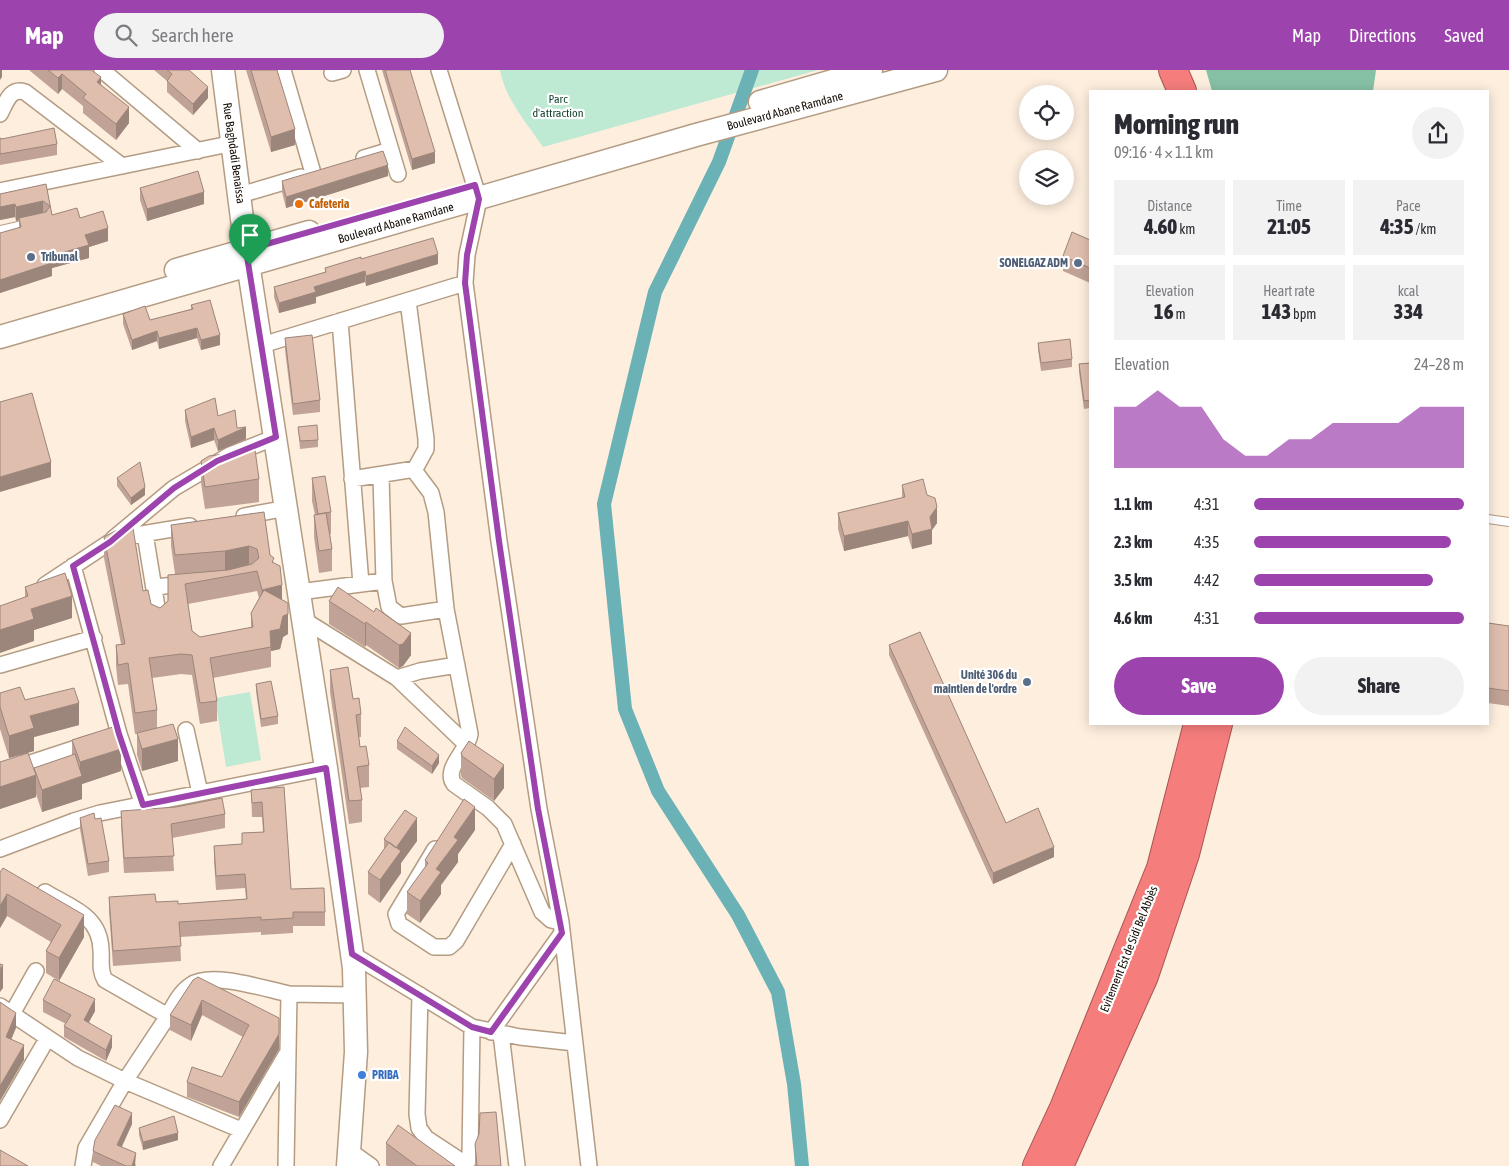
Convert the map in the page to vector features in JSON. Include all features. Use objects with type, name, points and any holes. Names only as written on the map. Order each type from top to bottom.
[{"type":"highway","points":[[1173,70],[1182,90]]},
{"type":"highway","points":[[1193,70],[1199,90]]},
{"type":"highway","name":"Evitement Est de Sidi Bel Abbès","points":[[1037,1166],[1064,1108],[1161,868],[1198,725]]},
{"type":"highway","name":"Evitement Est de Sidi Bel Abbès","points":[[1059,1166],[1144,976],[1185,854],[1218,725]]},
{"type":"main road","name":"Rue Baghdadi Benaissa","points":[[223,70],[248,258],[304,620],[352,954],[356,1052],[349,1158]]},
{"type":"main road","name":"Boulevard Abane Ramdane","points":[[0,322],[248,258],[477,192],[782,103],[871,70]]},
{"type":"main road","name":"Boulevard Abane Ramdane","points":[[782,103],[822,102],[936,70]]},
{"type":"main road","name":"Boulevard Abane Ramdane","points":[[0,338],[248,258]]},
{"type":"street","points":[[102,70],[198,151]]},
{"type":"street","points":[[283,70],[313,173]]},
{"type":"street","points":[[367,70],[398,174]]},
{"type":"street","points":[[439,70],[477,192],[467,255],[465,283],[499,541],[538,809],[561,927],[589,1166]]},
{"type":"street","points":[[0,114],[12,93],[22,91],[122,166]]},
{"type":"street","points":[[53,130],[71,127]]},
{"type":"street","points":[[0,191],[234,143]]},
{"type":"street","points":[[348,163],[391,150]]},
{"type":"street","points":[[240,195],[330,168]]},
{"type":"street","points":[[262,345],[465,283]]},
{"type":"street","points":[[408,301],[426,438],[426,449],[415,469],[417,476],[431,494],[436,512],[446,609],[469,725],[467,745],[450,775],[454,784],[504,824],[542,912],[561,927]]},
{"type":"street","points":[[340,321],[361,584]]},
{"type":"street","points":[[30,594],[110,542],[174,488],[217,461],[276,437]]},
{"type":"street","points":[[352,479],[381,476],[415,469]]},
{"type":"street","points":[[381,476],[384,581],[389,607],[397,614],[419,615],[446,609]]},
{"type":"street","points":[[230,519],[287,508]]},
{"type":"street","points":[[110,542],[124,537],[202,524]]},
{"type":"street","points":[[145,534],[159,619]]},
{"type":"street","points":[[73,566],[119,734],[143,805]]},
{"type":"street","points":[[299,592],[384,581]]},
{"type":"street","points":[[154,587],[199,583]]},
{"type":"street","points":[[304,620],[397,678],[467,745]]},
{"type":"street","points":[[0,664],[94,638]]},
{"type":"street","points":[[397,678],[420,671],[457,665]]},
{"type":"street","points":[[186,730],[200,793]]},
{"type":"street","points":[[0,773],[119,734]]},
{"type":"street","points":[[0,849],[74,821],[326,768]]},
{"type":"street","points":[[459,812],[469,796]]},
{"type":"street","points":[[444,836],[396,914],[399,924],[438,948],[449,947],[456,940],[513,844]]},
{"type":"street","points":[[45,892],[86,917],[98,929],[102,952],[100,967],[105,980],[168,1016]]},
{"type":"street","points":[[517,1166],[496,1033],[561,927]]},
{"type":"street","points":[[352,954],[472,1027],[496,1033],[575,1043]]},
{"type":"street","points":[[36,971],[7,1009],[47,1039],[78,1058],[125,1081],[241,1130]]},
{"type":"street","points":[[84,1166],[86,1148],[125,1081],[186,989],[195,983],[206,980],[228,981],[289,994],[354,995]]},
{"type":"street","points":[[286,1166],[286,1055],[289,994]]},
{"type":"street","points":[[420,995],[417,1114],[419,1128],[426,1138],[464,1163],[468,1161],[470,1156],[472,1027]]},
{"type":"street","points":[[0,1120],[47,1039]]},
{"type":"street","points":[[221,1166],[286,1055]]},
{"type":"street","points":[[349,1158],[371,1166]]},
{"type":"lane","points":[[0,230],[35,222]]},
{"type":"lane","points":[[1489,519],[1509,522]]},
{"type":"green space","name":"Parc d'attraction","points":[[500,70],[818,70],[543,147],[512,101]]},
{"type":"green space","points":[[1206,70],[1376,70],[1373,90],[1212,90]]},
{"type":"green space","points":[[250,692],[261,760],[226,767],[215,698]]},
{"type":"building","points":[[48,70],[91,70],[101,77],[97,82],[129,107],[116,124],[83,98],[86,94],[62,74],[58,78]]},
{"type":"building","points":[[167,70],[189,70],[208,87],[193,104],[167,81],[172,74]]},
{"type":"building","points":[[251,70],[277,70],[295,129],[271,137]]},
{"type":"building","points":[[385,70],[410,70],[435,152],[412,159]]},
{"type":"building","points":[[54,128],[57,144],[0,154],[0,138]]},
{"type":"building","points":[[383,151],[388,165],[286,197],[282,181]]},
{"type":"building","points":[[198,171],[204,192],[147,209],[140,188]]},
{"type":"building","points":[[46,184],[52,215],[77,208],[80,218],[103,211],[108,228],[85,235],[89,245],[50,256],[52,263],[0,280],[0,233],[21,227],[19,218],[46,212],[50,206],[43,201],[16,207],[15,204],[0,207],[0,194]]},
{"type":"building","points":[[1072,232],[1089,240],[1089,268],[1063,256]]},
{"type":"building","points":[[433,238],[438,254],[366,276],[365,271],[314,287],[316,292],[279,303],[274,287],[326,272],[325,268]]},
{"type":"building","points":[[210,300],[220,335],[201,340],[197,328],[159,338],[157,331],[132,340],[123,314],[145,306],[150,320],[193,309],[191,305]]},
{"type":"building","points":[[312,335],[320,400],[293,404],[285,338]]},
{"type":"building","points":[[1070,339],[1072,359],[1041,363],[1038,343]]},
{"type":"building","points":[[1089,363],[1089,400],[1084,401],[1079,364]]},
{"type":"building","points":[[32,393],[51,462],[0,477],[0,402]]},
{"type":"building","points":[[215,398],[218,416],[235,410],[237,428],[246,427],[218,440],[214,428],[191,437],[185,410]]},
{"type":"building","points":[[317,425],[318,440],[300,441],[298,427]]},
{"type":"building","points":[[255,450],[259,479],[205,487],[201,461],[209,456]]},
{"type":"building","points":[[140,462],[145,487],[131,498],[117,478]]},
{"type":"building","points":[[325,476],[331,512],[318,514],[312,478]]},
{"type":"building","points":[[923,479],[927,495],[935,498],[937,507],[930,517],[932,529],[912,534],[908,521],[844,536],[838,513],[905,497],[902,485]]},
{"type":"building","points":[[264,512],[270,555],[274,558],[272,562],[280,566],[282,585],[262,590],[257,571],[185,584],[192,631],[200,637],[253,627],[251,613],[264,590],[288,603],[288,614],[283,616],[280,629],[270,631],[271,647],[210,658],[217,701],[200,703],[192,655],[181,654],[149,658],[157,710],[135,713],[128,663],[118,665],[116,645],[125,644],[104,537],[115,531],[133,528],[143,591],[148,590],[151,604],[160,608],[168,601],[168,575],[228,570],[252,564],[259,558],[257,549],[249,546],[225,551],[175,555],[171,525]]},
{"type":"building","points":[[326,513],[332,549],[319,551],[314,515]]},
{"type":"building","points":[[65,573],[72,596],[31,609],[34,619],[0,630],[0,606],[28,596],[25,587]]},
{"type":"building","points":[[338,587],[374,612],[376,608],[411,633],[403,644],[399,645],[366,622],[365,624],[329,601]]},
{"type":"building","points":[[1489,623],[1509,626],[1509,691],[1489,688]]},
{"type":"building","points":[[920,632],[1006,823],[1038,808],[1054,847],[993,873],[889,645]]},
{"type":"building","points":[[348,667],[353,699],[359,698],[361,714],[356,715],[360,747],[366,746],[369,765],[357,767],[362,800],[349,801],[330,670]]},
{"type":"building","points":[[271,681],[278,716],[261,719],[256,684]]},
{"type":"building","points":[[20,687],[25,700],[74,688],[79,703],[30,716],[34,728],[9,736],[0,707],[0,693]]},
{"type":"building","points":[[173,724],[178,739],[142,749],[137,733]]},
{"type":"building","points":[[113,727],[121,749],[80,762],[72,740]]},
{"type":"building","points":[[405,727],[439,755],[432,766],[397,741]]},
{"type":"building","points":[[469,741],[504,765],[494,779],[462,756],[461,753]]},
{"type":"building","points":[[28,753],[36,775],[0,787],[0,762]]},
{"type":"building","points":[[75,754],[82,776],[42,790],[34,768]]},
{"type":"building","points":[[284,787],[291,889],[324,888],[325,912],[293,912],[293,918],[261,920],[261,917],[179,922],[181,946],[113,951],[109,897],[155,894],[156,902],[178,901],[178,904],[247,899],[245,874],[216,876],[214,846],[242,844],[242,833],[264,832],[262,802],[252,803],[251,790]]},
{"type":"building","points":[[222,798],[225,814],[171,824],[174,856],[124,858],[121,811],[176,807]]},
{"type":"building","points":[[464,799],[475,807],[454,837],[458,840],[436,869],[441,872],[420,901],[407,892],[428,863],[425,860]]},
{"type":"building","points":[[405,810],[417,818],[396,848],[384,839]]},
{"type":"building","points":[[94,813],[95,819],[101,818],[109,861],[88,864],[80,818]]},
{"type":"building","points":[[389,842],[401,851],[380,880],[368,872]]},
{"type":"building","points":[[3,868],[84,915],[59,958],[46,951],[61,925],[7,894],[0,906],[0,872]]},
{"type":"building","points":[[198,977],[279,1018],[279,1034],[239,1102],[187,1082],[192,1067],[222,1077],[249,1025],[202,1000],[191,1025],[170,1015],[193,980]]},
{"type":"building","points":[[54,979],[95,999],[84,1020],[112,1036],[106,1050],[64,1026],[71,1015],[43,1000]]},
{"type":"building","points":[[0,1002],[16,1013],[6,1037],[24,1045],[0,1086]]},
{"type":"building","points":[[115,1105],[132,1113],[117,1145],[136,1153],[132,1166],[126,1166],[93,1151],[95,1140]]},
{"type":"building","points":[[496,1112],[501,1166],[477,1166],[475,1144],[479,1134],[480,1113]]},
{"type":"building","points":[[174,1116],[178,1133],[143,1142],[139,1128]]},
{"type":"building","points":[[398,1125],[455,1166],[417,1166],[386,1143]]},
{"type":"building","points":[[0,1150],[28,1166],[0,1166]]},
{"type":"waterway","points":[[752,70],[719,162],[655,292],[604,504],[625,709],[658,791],[738,915],[778,992],[794,1084],[802,1166]]},
{"type":"place","name":"Cafeteria","points":[[299,204]]},
{"type":"place","name":"Tribunal","points":[[31,257]]},
{"type":"place","name":"SONELGAZ ADM","points":[[1078,263]]},
{"type":"place","name":"Unité 306 du maintien de l'ordre","points":[[1027,682]]},
{"type":"place","name":"PRIBA","points":[[362,1075]]},
{"type":"route","points":[[475,185],[479,199],[467,255],[465,283],[499,541],[538,809],[562,933],[491,1032],[472,1027],[352,954],[326,768],[143,805],[119,734],[73,566],[110,542],[174,488],[217,461],[276,437],[250,265],[246,250],[475,185]]}]
